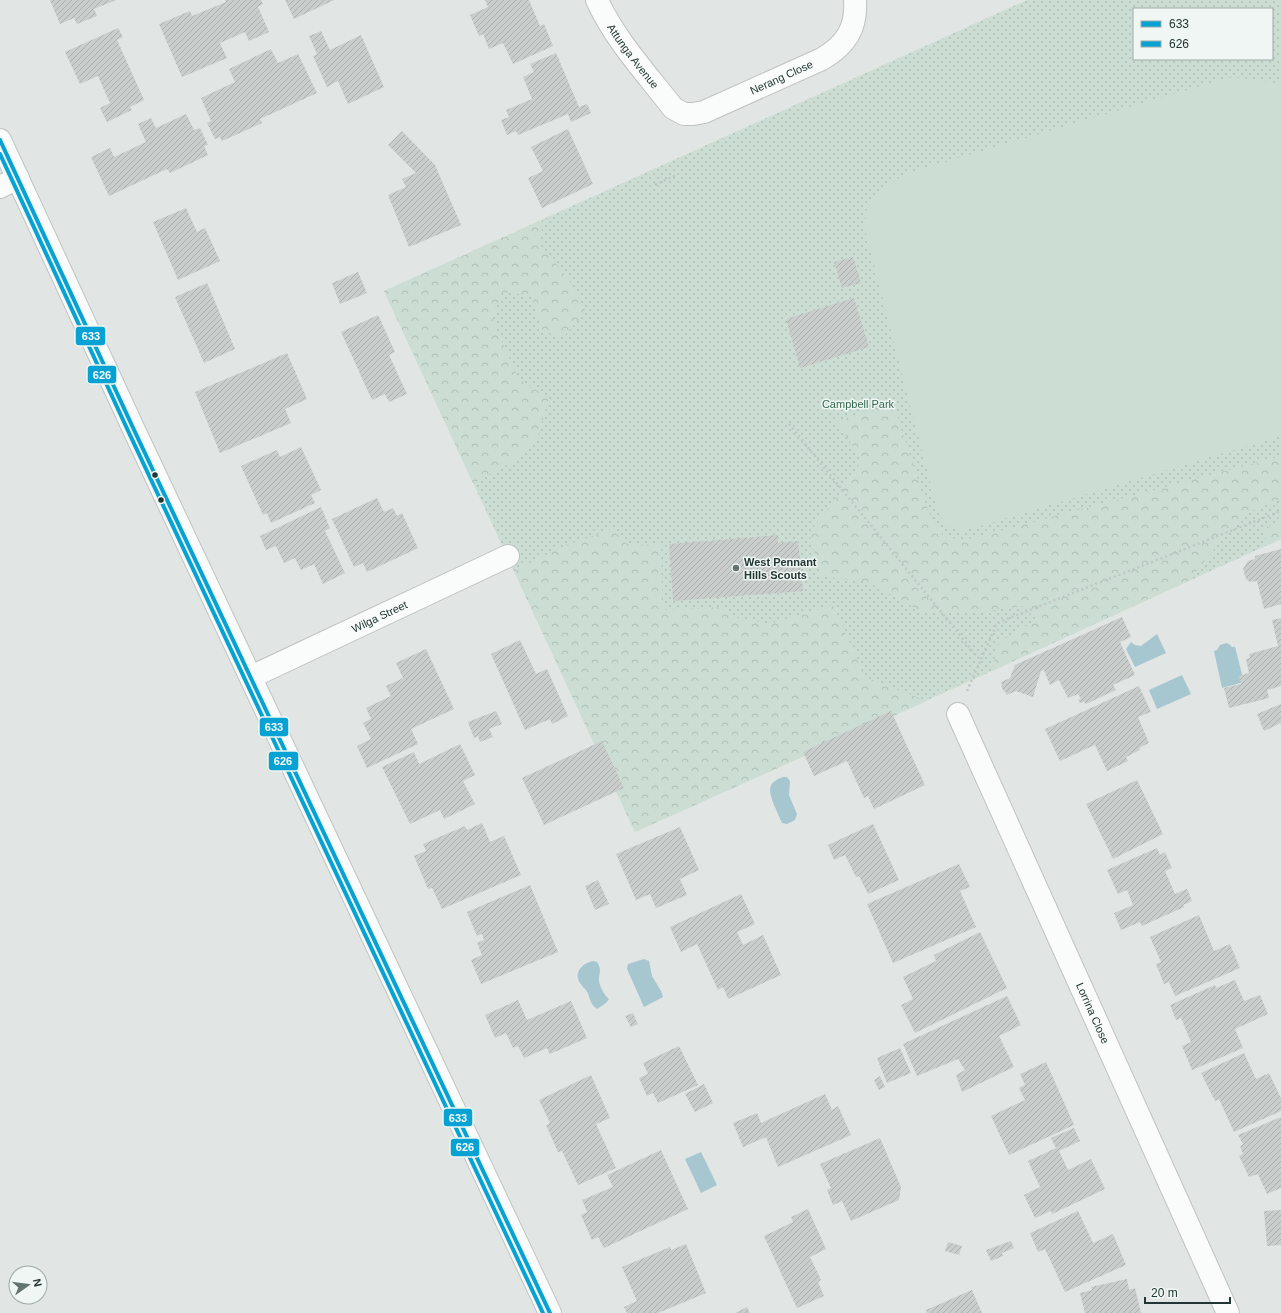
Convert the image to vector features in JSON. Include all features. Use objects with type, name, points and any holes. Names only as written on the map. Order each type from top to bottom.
[{"type":"street","name":"Attunga Avenue","points":[[597,0],[605,18],[674,108]]},
{"type":"street","name":"Nerang Close","points":[[674,108],[684,114],[704,112],[822,59],[842,45],[854,21],[855,0]]},
{"type":"street","points":[[0,140],[9,182],[135,432],[550,1313]]},
{"type":"street","name":"Wilga Street","points":[[251,677],[508,556]]},
{"type":"street","name":"Lorrina Close","points":[[958,714],[1228,1313]]},
{"type":"path","points":[[655,185],[676,175]]},
{"type":"path","points":[[789,424],[980,660]]},
{"type":"path","points":[[958,714],[997,623],[1281,511]]},
{"type":"green space","name":"Campbell Park","points":[[1027,0],[1281,0],[1281,539],[635,832],[384,291]]},
{"type":"green space","points":[[1227,78],[1254,79],[1281,86],[1281,436],[960,532],[945,524],[937,509],[865,230],[866,211],[879,192],[905,174]]},
{"type":"green space","points":[[543,220],[540,245],[567,277],[586,312],[563,337],[542,330],[532,296],[503,292],[492,318],[518,378],[549,398],[537,438],[516,460],[473,483],[384,291]]},
{"type":"green space","points":[[892,400],[928,511],[944,537],[965,540],[1281,456],[1281,499],[1243,515],[1188,581],[992,671],[998,643],[1037,619],[1022,606],[988,611],[925,613],[868,582],[821,576],[809,533],[850,480],[862,460],[837,422]]},
{"type":"green space","points":[[1281,521],[1281,539],[1269,545],[1261,529]]},
{"type":"green space","points":[[612,529],[627,544],[661,545],[663,610],[719,607],[734,617],[769,624],[833,605],[865,677],[927,701],[635,832],[514,571],[564,546]]},
{"type":"water","points":[[1157,634],[1166,653],[1135,667],[1126,649],[1131,642],[1135,645],[1141,646]]},
{"type":"water","points":[[1226,643],[1232,647],[1235,647],[1244,682],[1222,688],[1214,651],[1217,650],[1220,645]]},
{"type":"water","points":[[1182,675],[1191,694],[1157,709],[1149,690]]},
{"type":"water","points":[[783,777],[787,777],[790,781],[789,795],[797,814],[795,820],[787,824],[782,823],[770,792],[771,785]]},
{"type":"water","points":[[644,959],[649,961],[652,976],[663,997],[644,1007],[627,969],[628,964]]},
{"type":"water","points":[[589,962],[597,962],[599,965],[599,982],[604,993],[609,999],[597,1009],[593,1005],[586,990],[578,979],[578,972],[580,969]]},
{"type":"water","points":[[701,1152],[717,1185],[701,1193],[685,1159]]},
{"type":"building","points":[[50,0],[116,0],[94,9],[97,16],[77,24],[74,18],[60,24]]},
{"type":"building","points":[[225,0],[261,0],[263,4],[258,7],[269,32],[249,41],[245,32],[220,43],[227,58],[182,77],[159,24],[190,11],[192,16],[226,2]]},
{"type":"building","points":[[285,0],[334,0],[294,19]]},
{"type":"building","points":[[485,0],[529,0],[540,26],[544,24],[553,46],[513,64],[503,43],[489,49],[483,34],[479,36],[470,15],[488,7]]},
{"type":"building","points":[[118,28],[123,37],[117,40],[144,100],[130,107],[132,110],[107,122],[100,108],[110,103],[98,76],[80,84],[65,52]]},
{"type":"building","points":[[321,31],[330,50],[361,35],[384,87],[348,104],[338,81],[327,87],[313,56],[317,54],[309,36]]},
{"type":"building","points":[[271,49],[278,63],[298,54],[317,93],[260,119],[262,123],[222,141],[220,137],[215,139],[207,123],[211,121],[201,98],[235,82],[229,69]]},
{"type":"building","points":[[556,53],[579,107],[587,104],[591,113],[571,122],[568,114],[518,135],[516,131],[507,135],[501,120],[509,117],[506,110],[532,99],[523,77],[534,72],[530,64]]},
{"type":"building","points":[[186,114],[194,130],[200,128],[208,145],[204,146],[208,155],[170,173],[167,169],[109,196],[91,157],[110,148],[114,157],[146,142],[138,124],[151,118],[156,128]]},
{"type":"building","points":[[568,129],[593,184],[542,208],[528,178],[543,171],[531,147]]},
{"type":"building","points":[[402,131],[435,165],[461,225],[409,247],[388,195],[406,187],[402,179],[416,173],[388,145]]},
{"type":"building","points":[[186,208],[197,232],[205,228],[220,261],[178,280],[153,222]]},
{"type":"building","points":[[853,257],[861,283],[842,288],[834,262]]},
{"type":"building","points":[[358,272],[367,293],[340,304],[332,283]]},
{"type":"building","points":[[207,283],[235,349],[204,363],[175,297]]},
{"type":"building","points":[[854,298],[869,347],[800,368],[786,319]]},
{"type":"building","points":[[378,315],[395,352],[389,355],[407,394],[389,402],[385,394],[372,400],[341,332]]},
{"type":"building","points":[[287,353],[307,399],[285,409],[291,423],[220,453],[195,392]]},
{"type":"building","points":[[301,447],[321,490],[311,495],[315,503],[271,523],[267,513],[263,515],[241,466],[277,450],[280,457]]},
{"type":"building","points":[[377,498],[384,512],[393,508],[397,516],[402,513],[418,548],[367,572],[363,563],[354,567],[332,519]]},
{"type":"building","points":[[321,507],[330,528],[325,531],[345,573],[323,584],[314,564],[301,570],[295,558],[284,563],[276,546],[266,550],[260,536]]},
{"type":"building","name":"West Pennant Hills Scouts","points":[[778,535],[778,543],[798,541],[803,591],[673,601],[669,544]]},
{"type":"building","points":[[1281,549],[1281,604],[1264,609],[1257,581],[1250,582],[1246,579],[1243,569],[1248,561],[1255,559],[1255,556]]},
{"type":"building","points":[[1122,617],[1131,637],[1120,642],[1135,675],[1113,685],[1116,690],[1086,704],[1084,702],[1080,703],[1078,700],[1081,699],[1078,694],[1068,698],[1059,680],[1050,685],[1044,670],[1041,671],[1033,697],[1016,691],[1007,695],[1005,691],[1004,692],[1001,682],[1010,678],[1015,665]]},
{"type":"building","points":[[1281,618],[1281,686],[1267,690],[1269,698],[1229,708],[1224,688],[1241,684],[1239,676],[1249,673],[1246,659],[1250,658],[1249,654],[1278,646],[1272,620]]},
{"type":"building","points":[[520,640],[536,674],[547,669],[568,716],[552,724],[550,719],[525,730],[491,654]]},
{"type":"building","points":[[426,649],[454,709],[411,729],[418,744],[367,768],[357,746],[371,739],[363,723],[371,719],[366,708],[391,696],[386,686],[403,678],[396,663]]},
{"type":"building","points":[[1139,686],[1151,712],[1138,717],[1149,743],[1139,748],[1140,750],[1126,757],[1128,761],[1107,771],[1095,745],[1060,761],[1045,729]]},
{"type":"building","points":[[1281,704],[1281,723],[1264,731],[1257,714]]},
{"type":"building","points":[[496,711],[502,724],[489,729],[493,737],[480,742],[478,736],[474,738],[468,722]]},
{"type":"building","points":[[891,711],[925,785],[874,809],[868,796],[864,798],[847,761],[814,776],[803,752]]},
{"type":"building","points":[[602,741],[624,788],[544,825],[522,778]]},
{"type":"building","points":[[460,744],[475,775],[463,781],[475,804],[444,819],[440,810],[410,824],[382,767],[414,752],[419,764]]},
{"type":"building","points":[[1137,780],[1163,834],[1113,859],[1086,804]]},
{"type":"building","points":[[482,823],[490,842],[504,836],[521,875],[442,909],[432,888],[428,889],[414,856],[426,851],[423,844],[465,826],[467,830]]},
{"type":"building","points":[[873,824],[899,880],[868,894],[859,876],[856,877],[845,855],[834,860],[828,845]]},
{"type":"building","points":[[680,827],[699,870],[680,879],[687,895],[656,908],[650,894],[636,900],[616,854]]},
{"type":"building","points":[[1157,848],[1160,855],[1165,852],[1172,868],[1165,871],[1175,894],[1187,889],[1192,901],[1183,905],[1184,907],[1142,926],[1140,922],[1121,930],[1114,913],[1133,905],[1127,890],[1118,894],[1107,870]]},
{"type":"building","points":[[959,864],[970,887],[960,891],[976,927],[893,963],[867,904]]},
{"type":"building","points":[[598,880],[609,904],[595,910],[585,886]]},
{"type":"building","points":[[530,885],[558,952],[481,984],[471,960],[482,955],[477,943],[484,940],[482,934],[477,936],[467,912]]},
{"type":"building","points":[[741,894],[755,924],[737,932],[743,945],[763,935],[781,975],[728,999],[723,987],[718,990],[697,944],[681,952],[670,927]]},
{"type":"building","points":[[1199,915],[1214,951],[1230,944],[1240,968],[1175,996],[1169,982],[1164,984],[1156,964],[1161,962],[1150,937]]},
{"type":"building","points":[[980,932],[1007,988],[915,1033],[901,1005],[913,999],[903,977],[936,961],[934,955]]},
{"type":"building","points":[[1235,980],[1244,1001],[1260,995],[1268,1014],[1235,1029],[1243,1048],[1192,1070],[1182,1046],[1191,1042],[1181,1018],[1176,1020],[1170,1005],[1215,985],[1216,988]]},
{"type":"building","points":[[1007,996],[1021,1025],[999,1036],[1014,1067],[962,1092],[956,1075],[965,1070],[958,1059],[917,1076],[903,1044]]},
{"type":"building","points":[[518,1000],[527,1020],[571,1001],[587,1038],[550,1054],[547,1048],[524,1058],[518,1046],[513,1048],[506,1033],[495,1038],[485,1015]]},
{"type":"building","points":[[633,1013],[638,1024],[631,1027],[625,1016]]},
{"type":"building","points":[[679,1046],[698,1085],[658,1103],[653,1093],[647,1096],[639,1078],[648,1074],[643,1063]]},
{"type":"building","points":[[900,1048],[911,1073],[887,1083],[877,1058]]},
{"type":"building","points":[[1244,1053],[1256,1079],[1269,1073],[1281,1098],[1281,1111],[1234,1132],[1219,1099],[1215,1101],[1201,1073]]},
{"type":"building","points":[[1046,1062],[1074,1125],[1009,1155],[991,1116],[1025,1100],[1019,1088],[1025,1085],[1020,1074]]},
{"type":"building","points":[[591,1075],[610,1118],[596,1124],[616,1168],[578,1185],[562,1151],[558,1152],[546,1125],[550,1123],[539,1100]]},
{"type":"building","points":[[880,1076],[885,1087],[879,1090],[874,1080]]},
{"type":"building","points":[[704,1084],[713,1103],[695,1112],[685,1094]]},
{"type":"building","points":[[825,1094],[832,1110],[838,1106],[851,1135],[778,1167],[766,1137],[743,1147],[733,1123],[757,1113],[761,1123]]},
{"type":"building","points":[[1281,1117],[1281,1188],[1267,1194],[1258,1174],[1249,1177],[1239,1156],[1243,1154],[1240,1146],[1243,1144],[1238,1135]]},
{"type":"building","points":[[1074,1128],[1080,1141],[1059,1151],[1068,1170],[1091,1159],[1105,1189],[1052,1214],[1051,1211],[1035,1218],[1024,1195],[1040,1187],[1028,1161],[1056,1148],[1051,1138]]},
{"type":"building","points":[[880,1138],[901,1187],[899,1200],[851,1221],[842,1201],[833,1205],[827,1190],[831,1188],[820,1164]]},
{"type":"building","points":[[661,1150],[688,1209],[604,1248],[598,1237],[592,1240],[581,1215],[587,1212],[582,1200],[613,1187],[607,1175]]},
{"type":"building","points":[[808,1209],[826,1249],[810,1257],[821,1280],[818,1282],[824,1296],[797,1308],[764,1236],[793,1222],[791,1217]]},
{"type":"building","points":[[1281,1210],[1281,1245],[1267,1246],[1264,1211]]},
{"type":"building","points":[[1078,1211],[1093,1243],[1113,1234],[1126,1265],[1065,1292],[1045,1249],[1038,1252],[1030,1233]]},
{"type":"building","points":[[1011,1241],[1014,1248],[1002,1253],[1003,1256],[991,1261],[986,1250]]},
{"type":"building","points":[[948,1242],[962,1246],[959,1255],[945,1251]]},
{"type":"building","points":[[686,1244],[706,1293],[658,1313],[627,1313],[624,1307],[637,1301],[622,1267],[670,1247],[671,1250]]},
{"type":"building","points":[[1127,1279],[1129,1290],[1135,1288],[1141,1313],[1085,1313],[1080,1293],[1092,1290],[1091,1287]]},
{"type":"building","points":[[972,1290],[982,1313],[927,1313],[926,1310]]},
{"type":"building","points":[[747,1307],[750,1313],[735,1313]]},
{"type":"transit line","name":"633","points":[[0,140],[135,432],[550,1313]]},
{"type":"transit line","name":"626","points":[[0,154],[130,435],[543,1313]]},
{"type":"place","name":"West Pennant Hills Scouts","points":[[736,568]]}]
